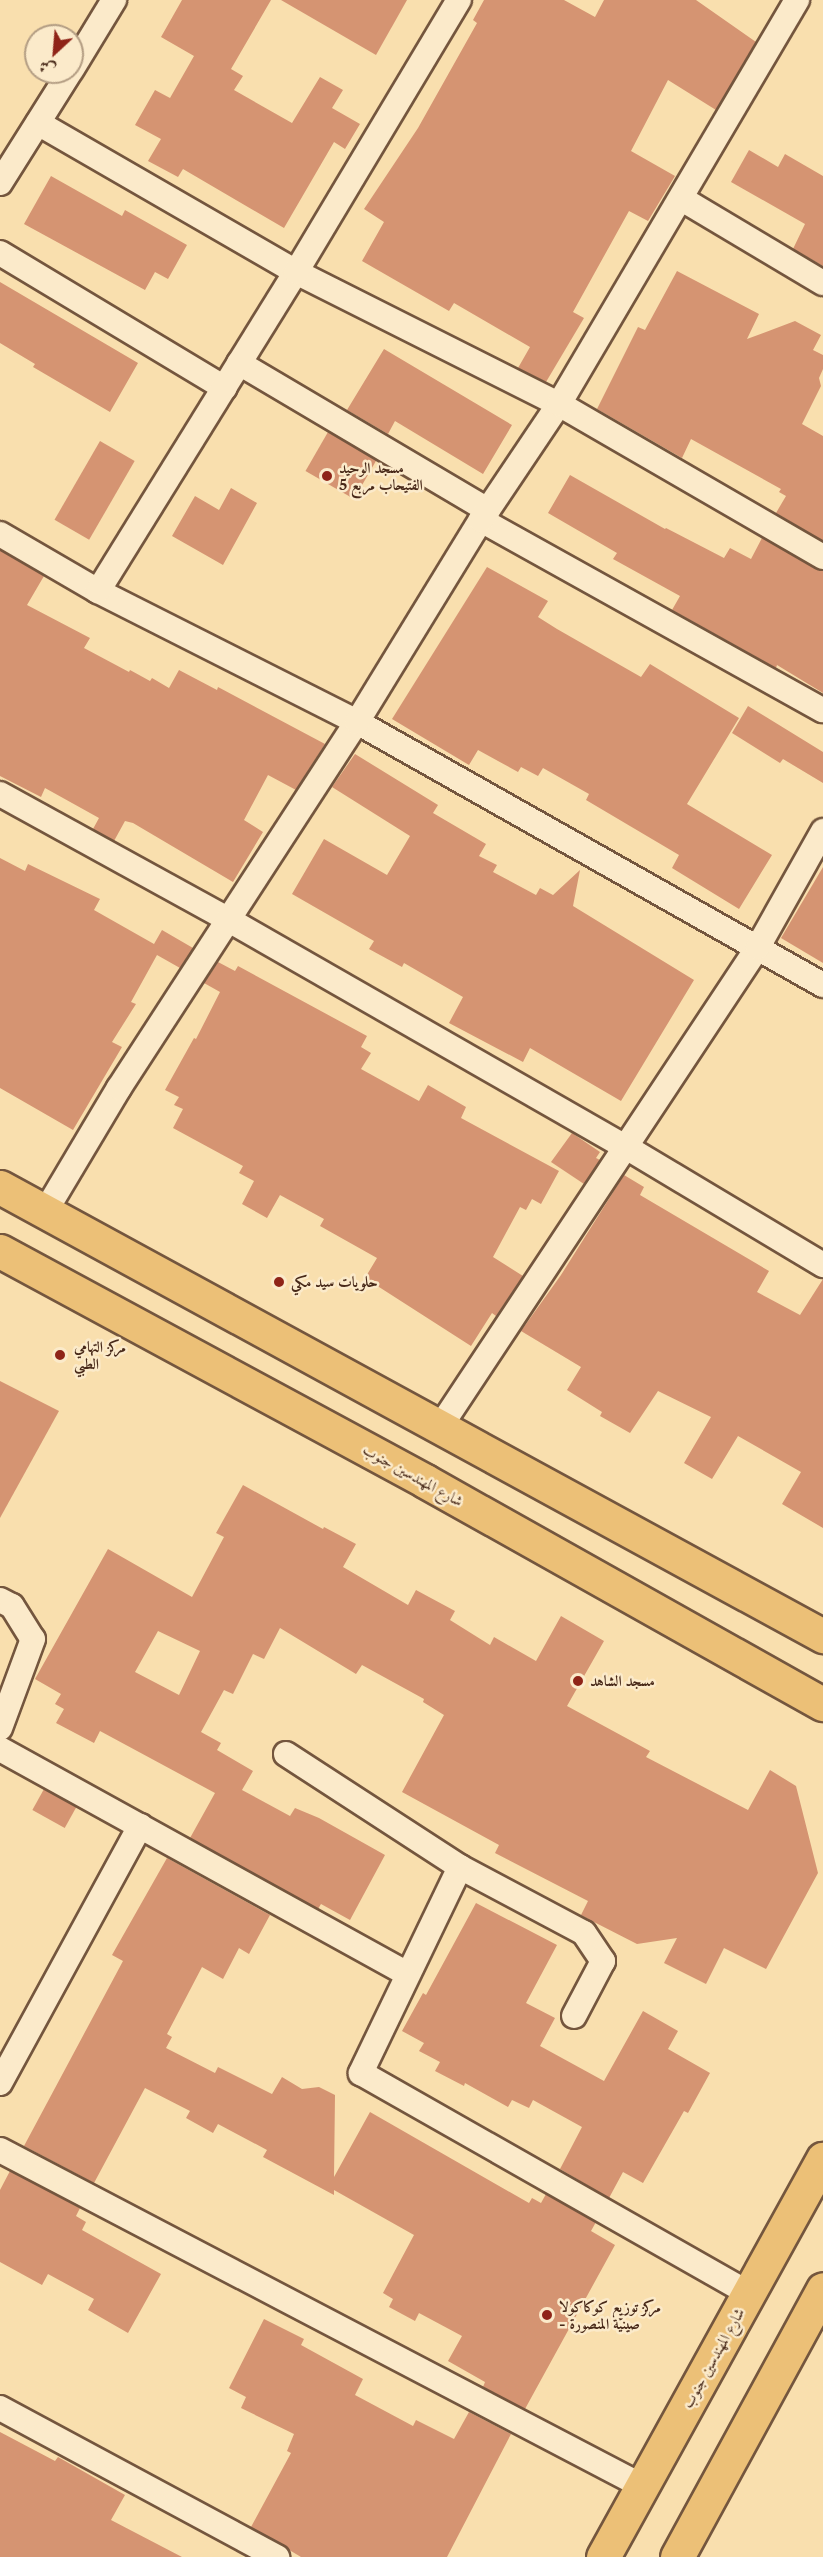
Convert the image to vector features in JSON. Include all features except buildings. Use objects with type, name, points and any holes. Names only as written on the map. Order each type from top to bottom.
[{"type":"highway","points":[[0,1187],[823,1636]]},
{"type":"highway","name":"شارع المهندسين جنوب","points":[[0,1251],[425,1481],[823,1704]]},
{"type":"highway","name":"شارع المهندسين جنوب","points":[[603,2557],[823,2159]]},
{"type":"highway","points":[[677,2557],[823,2289]]},
{"type":"street","points":[[84,49],[114,0]]},
{"type":"street","points":[[98,591],[296,272],[459,0]]},
{"type":"street","points":[[45,1212],[119,1088],[230,920],[357,722],[485,515],[559,404],[682,199],[797,0]]},
{"type":"street","points":[[0,183],[62,84]]},
{"type":"street","points":[[38,123],[296,272],[559,404],[823,557]]},
{"type":"street","points":[[682,199],[823,283]]},
{"type":"street","points":[[0,254],[225,388]]},
{"type":"street","points":[[239,363],[485,515],[823,710]]},
{"type":"street","points":[[0,534],[98,591],[357,722],[823,985]]},
{"type":"street","points":[[0,794],[230,920],[626,1147],[823,1265]]},
{"type":"street","points":[[440,1427],[758,947],[823,831]]},
{"type":"street","points":[[0,1600],[12,1606],[33,1639],[0,1728]]},
{"type":"street","points":[[0,1749],[406,1974]]},
{"type":"street","points":[[286,1754],[460,1867],[584,1933],[603,1961],[574,2016]]},
{"type":"street","points":[[0,2083],[140,1826]]},
{"type":"street","points":[[460,1867],[406,1974],[361,2073],[749,2293]]},
{"type":"street","points":[[3,2159],[642,2486]]},
{"type":"street","points":[[0,2408],[277,2557]]},
{"type":"place","name":"مسجد الوحيد الفتيحاب مربع 5","points":[[327,476]]},
{"type":"place","name":"حلويات سيد مكي","points":[[279,1282]]},
{"type":"place","name":"مركز التهامي الطبي","points":[[60,1355]]},
{"type":"place","name":"مسجد الشاهد","points":[[578,1681]]},
{"type":"place","name":"مركز توزيع كوكاكولا - صينية المنصورة","points":[[547,2315]]}]
